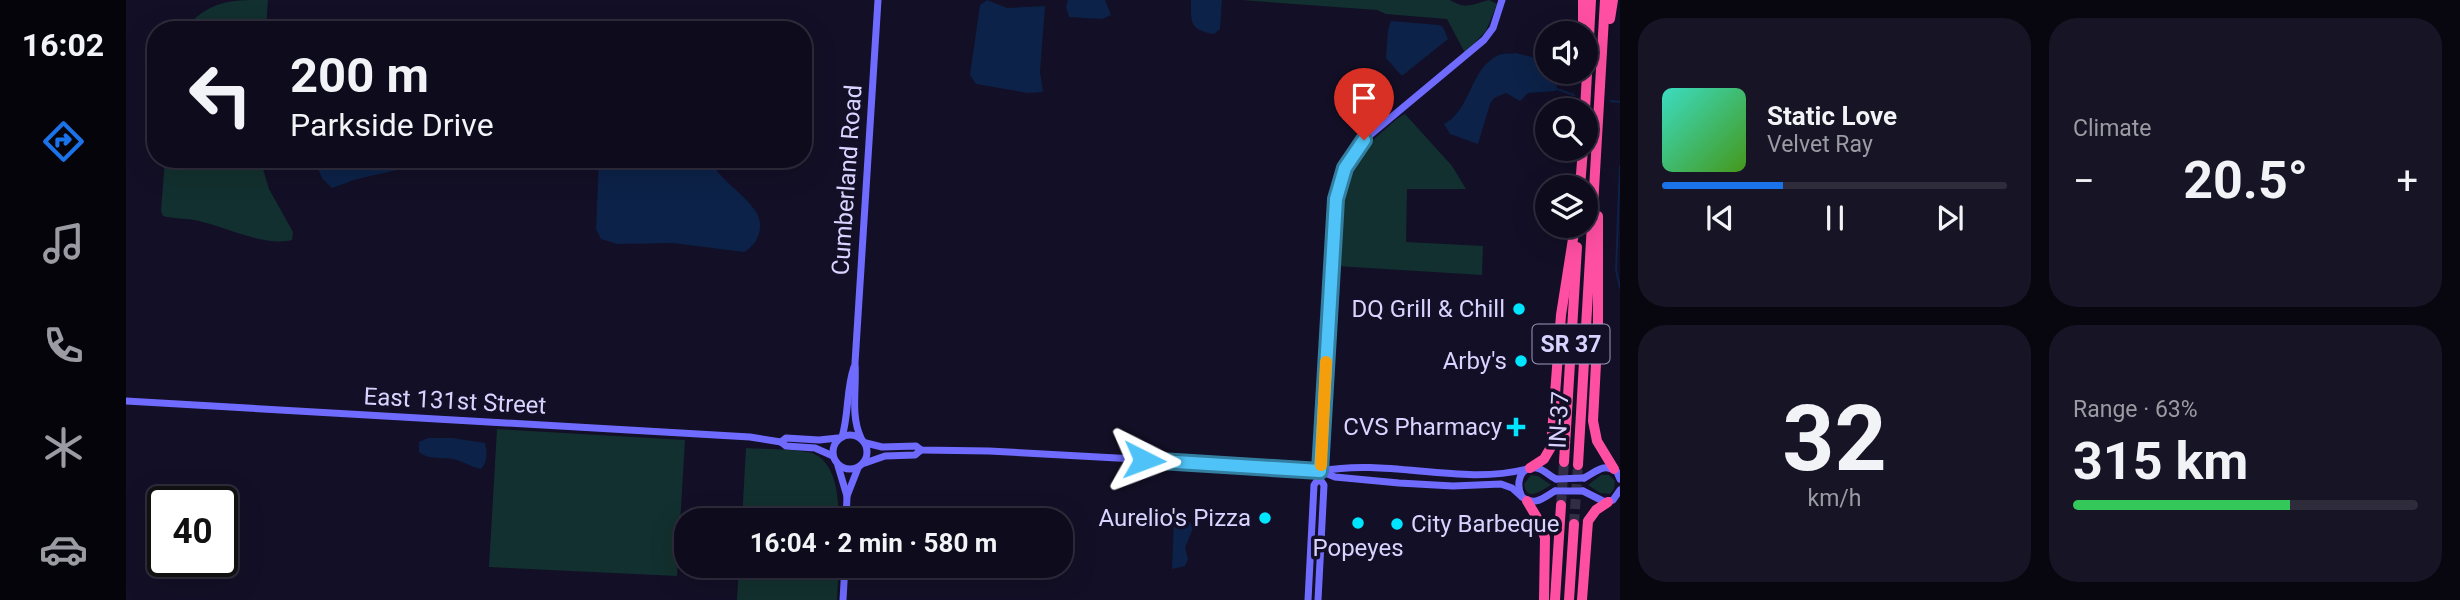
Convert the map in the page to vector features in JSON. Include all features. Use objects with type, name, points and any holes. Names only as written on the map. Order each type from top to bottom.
[{"type":"highway","points":[[1583,0],[1583,21]]},
{"type":"highway","points":[[1586,98],[1591,0]]},
{"type":"highway","name":"IN-37","points":[[1598,122],[1605,0]]},
{"type":"highway","points":[[1600,85],[1613,0]]},
{"type":"highway","points":[[1596,161],[1598,326],[1592,421],[1597,441],[1618,474]]},
{"type":"highway","name":"IN-37","points":[[1578,465],[1596,161]]},
{"type":"highway","points":[[1529,468],[1546,456],[1552,444],[1560,315],[1574,238]]},
{"type":"highway","name":"IN-37","points":[[1564,462],[1575,238]]},
{"type":"highway","points":[[1525,499],[1539,521],[1545,538],[1544,600]]},
{"type":"highway","points":[[1581,600],[1588,521],[1593,512],[1614,500]]},
{"type":"highway","points":[[1555,600],[1561,505]]},
{"type":"highway","points":[[1569,600],[1574,524]]},
{"type":"street","name":"Cumberland Road","points":[[864,441],[854,412],[855,363],[878,0]]},
{"type":"street","points":[[1318,600],[1324,485],[1320,475],[1335,209],[1342,177],[1349,160],[1364,140],[1484,40],[1493,28],[1502,0]]},
{"type":"street","name":"Cumberland Road","points":[[841,438],[846,421],[849,380],[855,363]]},
{"type":"street","name":"East 131st Street","points":[[126,401],[740,436],[781,442],[786,446],[816,448],[833,456]]},
{"type":"street","points":[[846,508],[847,496],[833,456],[834,447],[841,438],[853,435],[881,447],[916,446],[920,450],[989,451],[1399,483],[1453,486],[1501,484],[1512,488],[1525,499],[1539,501],[1555,491],[1583,491],[1598,500],[1614,500],[1620,490]]},
{"type":"street","name":"East 131st Street","points":[[781,442],[786,438],[841,438]]},
{"type":"street","points":[[847,496],[868,452],[864,441]]},
{"type":"street","points":[[838,464],[846,469],[885,456],[915,455],[920,450]]},
{"type":"street","points":[[1308,600],[1314,485],[1320,475],[1356,468],[1496,474],[1529,468],[1542,470],[1556,479],[1584,478],[1600,468],[1618,474]]},
{"type":"street","points":[[1525,499],[1519,491],[1519,481],[1529,468]]},
{"type":"street","points":[[843,600],[844,578]]},
{"type":"green space","points":[[242,0],[268,0],[267,21],[192,21],[212,7]]},
{"type":"green space","points":[[1241,0],[1450,0],[1465,5],[1489,0],[1497,4],[1486,31],[1465,53],[1447,19],[1386,14],[1377,10]]},
{"type":"green space","points":[[1405,114],[1452,166],[1466,189],[1407,189],[1406,242],[1483,246],[1482,275],[1336,266],[1340,209],[1348,176],[1367,146]]},
{"type":"green space","points":[[164,168],[263,168],[269,189],[293,232],[292,240],[269,241],[195,220],[163,216],[161,211]]},
{"type":"green space","points":[[497,429],[685,440],[681,508],[674,508],[674,576],[489,567]]},
{"type":"green space","points":[[746,448],[799,451],[812,453],[820,458],[831,473],[838,508],[743,508]]},
{"type":"green space","points":[[1531,475],[1538,476],[1551,485],[1535,494],[1528,493],[1524,484]]},
{"type":"green space","points":[[1601,475],[1609,475],[1615,481],[1610,494],[1600,493],[1588,485]]},
{"type":"green space","points":[[738,578],[838,578],[837,600],[737,600]]},
{"type":"water","points":[[987,0],[1007,8],[1045,6],[1040,72],[1043,92],[1028,93],[976,84],[970,75],[980,5]]},
{"type":"water","points":[[1068,0],[1105,0],[1111,15],[1102,19],[1069,17],[1066,7]]},
{"type":"water","points":[[1191,0],[1222,0],[1220,29],[1214,34],[1200,30],[1193,24]]},
{"type":"water","points":[[1391,21],[1439,25],[1443,27],[1448,39],[1401,75],[1386,58]]},
{"type":"water","points":[[1516,53],[1535,58],[1535,84],[1557,84],[1556,91],[1528,93],[1520,101],[1506,93],[1494,98],[1478,144],[1450,134],[1444,124],[1460,109],[1482,69],[1489,61],[1503,54]]},
{"type":"water","points":[[318,168],[406,168],[357,179],[332,188],[322,178]]},
{"type":"water","points":[[599,168],[715,168],[749,203],[760,221],[757,239],[744,252],[673,243],[617,244],[601,239],[596,229]]},
{"type":"water","points":[[428,438],[485,443],[485,463],[481,469],[453,459],[423,455],[419,452],[419,442]]},
{"type":"water","points":[[1179,515],[1190,522],[1193,528],[1185,548],[1188,559],[1185,566],[1172,569],[1174,516]]},
{"type":"waterway","points":[[1557,89],[1574,95]]},
{"type":"waterway","points":[[1611,101],[1620,102]]},
{"type":"waterway","points":[[1620,166],[1616,270],[1620,288]]},
{"type":"tunnel","points":[[1561,505],[1564,462]]},
{"type":"tunnel","points":[[1574,524],[1578,465]]},
{"type":"slow traffic","points":[[1321,465],[1326,362]]},
{"type":"place","name":"DQ Grill & Chill","points":[[1519,309]]},
{"type":"place","name":"Arby's","points":[[1521,361]]},
{"type":"place","name":"CVS Pharmacy","points":[[1516,427]]},
{"type":"place","name":"Aurelio's Pizza","points":[[1265,518]]},
{"type":"place","name":"Popeyes","points":[[1358,523]]},
{"type":"place","name":"City Barbeque","points":[[1397,524]]},
{"type":"route","points":[[1144,460],[1320,471],[1336,199],[1345,168],[1364,140]]}]
